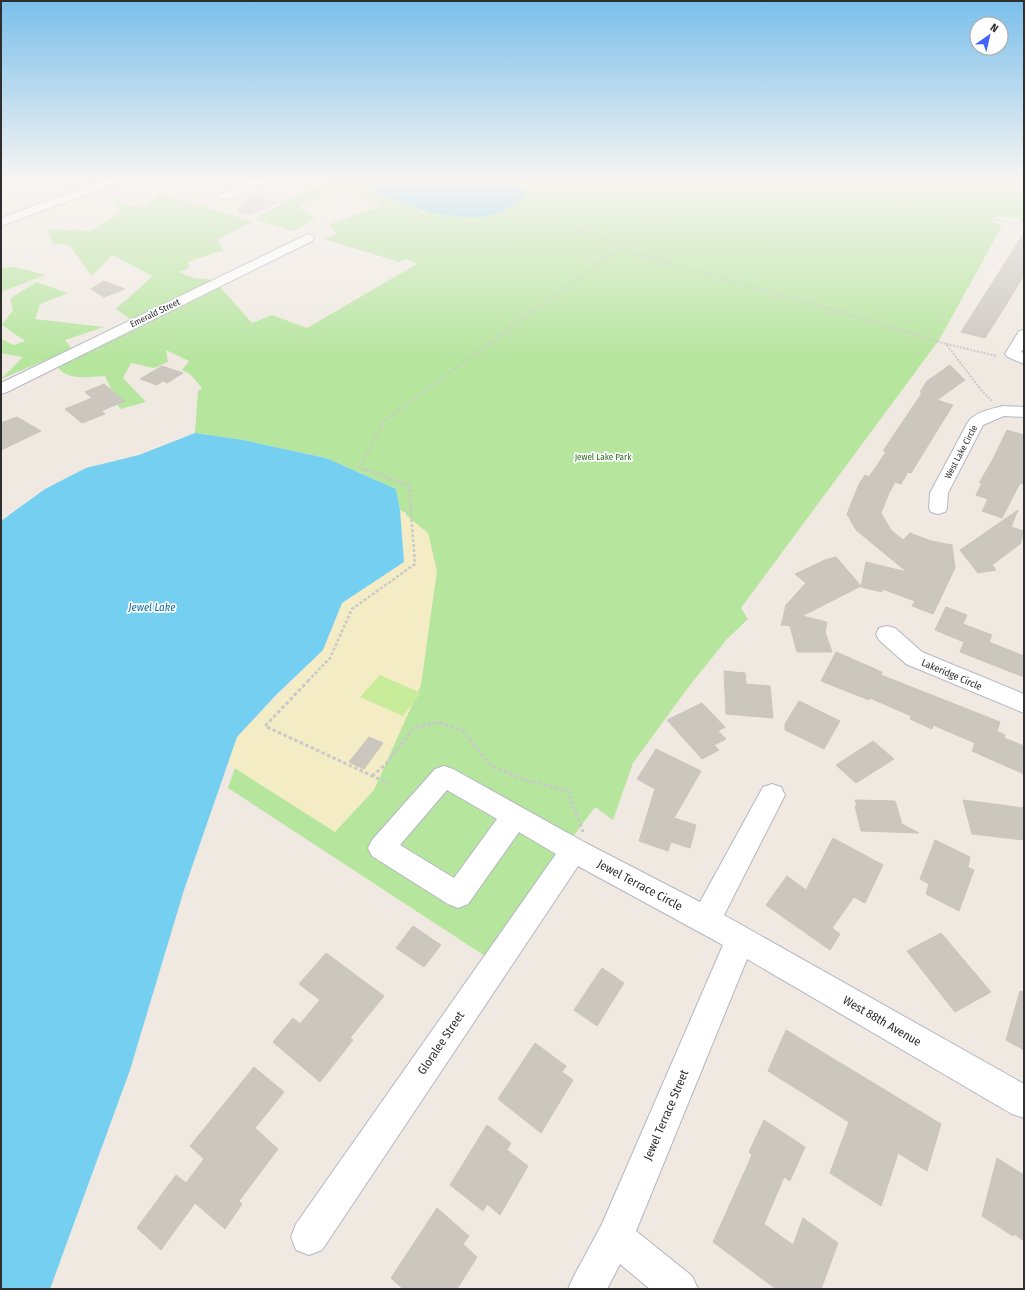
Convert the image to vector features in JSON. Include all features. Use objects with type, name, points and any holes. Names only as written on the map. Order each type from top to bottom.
[{"type":"street","name":"Emerald Street","points":[[1,389],[306,239]]},
{"type":"street","points":[[1019,356],[1024,334]]},
{"type":"street","points":[[1003,411],[1024,412]]},
{"type":"street","name":"West Lake Circle","points":[[938,508],[939,493],[976,422],[989,415],[1003,411]]},
{"type":"street","name":"Lakeridge Circle","points":[[887,634],[914,658],[1024,704]]},
{"type":"street","name":"Jewel Terrace Circle","points":[[515,816],[458,895],[381,848],[444,776],[515,816],[574,850],[706,920],[740,940]]},
{"type":"street","points":[[706,920],[772,795]]},
{"type":"street","name":"Gloralee Street","points":[[309,1237],[574,850]]},
{"type":"street","name":"West 88th Avenue","points":[[740,940],[1024,1102]]},
{"type":"street","name":"Jewel Terrace Street","points":[[587,1289],[615,1237],[740,940]]},
{"type":"street","points":[[615,1237],[679,1289]]},
{"type":"path","points":[[608,239],[625,244],[630,252],[646,257],[794,298],[946,344],[1001,357],[1019,356]]},
{"type":"path","points":[[392,785],[265,726],[330,658],[352,609],[415,564],[409,485],[359,468],[384,421],[631,239]]},
{"type":"path","points":[[946,344],[982,391],[1003,411]]},
{"type":"path","points":[[372,776],[385,765],[414,728],[439,722],[463,731],[491,766],[524,779],[568,791],[587,842],[574,850]]},
{"type":"green space","name":"Jewel Lake Park","points":[[51,239],[219,239],[217,240],[223,250],[188,262],[189,268],[179,272],[194,278],[214,280],[252,323],[272,315],[307,328],[417,264],[406,259],[399,262],[325,239],[995,239],[939,340],[741,608],[748,619],[726,640],[687,689],[633,763],[613,820],[595,807],[485,956],[228,788],[245,738],[409,564],[406,513],[400,510],[396,489],[326,458],[243,440],[195,433],[198,391],[202,388],[190,374],[182,370],[189,361],[166,350],[168,362],[154,368],[131,363],[123,378],[146,402],[120,409],[105,376],[73,376],[57,367],[141,327],[116,309],[153,276],[112,255],[92,276],[70,246],[52,243]]},
{"type":"green space","points":[[14,267],[45,275],[1,292],[1,268]]},
{"type":"green space","points":[[36,282],[68,293],[40,304],[35,319],[104,327],[65,340],[72,349],[1,379],[23,357],[1,353],[1,339],[14,345],[25,341],[2,325],[13,310],[10,299]]},
{"type":"green space","points":[[380,675],[421,693],[403,716],[360,697]]},
{"type":"sand","points":[[400,510],[428,533],[437,571],[421,685],[374,790],[335,832],[228,764],[237,737],[323,650],[342,603],[404,562]]},
{"type":"water","name":"Jewel Lake","points":[[195,433],[243,440],[326,458],[396,489],[400,510],[404,562],[342,603],[323,650],[275,696],[237,737],[184,890],[130,1070],[50,1289],[1,1289],[1,521],[45,489],[86,468],[139,455]]},
{"type":"building","points":[[1020,239],[1024,239],[1024,275],[985,338],[961,332]]},
{"type":"building","points":[[104,281],[125,289],[104,297],[91,289]]},
{"type":"building","points":[[950,365],[965,380],[937,400],[953,405],[911,473],[908,472],[901,484],[895,482],[881,513],[891,530],[903,540],[910,533],[931,541],[952,545],[955,568],[933,614],[912,606],[915,601],[882,589],[882,592],[861,587],[866,562],[907,572],[856,530],[847,514],[859,484],[865,475],[869,477],[886,452],[883,451],[922,393],[920,392],[927,381]]},
{"type":"building","points":[[162,366],[183,373],[167,383],[163,381],[157,385],[140,379]]},
{"type":"building","points":[[104,384],[125,401],[101,411],[105,414],[82,423],[65,409],[92,398],[85,392]]},
{"type":"building","points":[[17,417],[41,431],[1,450],[1,423]]},
{"type":"building","points":[[1007,430],[1024,435],[1024,484],[1020,483],[1002,518],[982,511],[988,499],[976,495],[982,483],[979,483],[992,461]]},
{"type":"building","points":[[1018,510],[1011,527],[1024,531],[1020,544],[992,565],[996,570],[978,573],[960,550]]},
{"type":"building","points":[[836,557],[861,586],[802,616],[827,622],[825,632],[832,652],[797,652],[790,626],[781,626],[786,605],[806,583],[795,574],[825,560]]},
{"type":"building","points":[[946,607],[967,615],[963,624],[992,635],[989,642],[1024,656],[1024,677],[960,652],[964,642],[935,630]]},
{"type":"building","points":[[836,652],[882,672],[881,675],[1000,722],[997,731],[1005,735],[1004,738],[1024,746],[1024,774],[972,751],[975,743],[933,725],[932,729],[910,719],[911,716],[870,698],[869,700],[821,681]]},
{"type":"building","points":[[724,671],[745,673],[746,684],[770,686],[773,718],[726,714]]},
{"type":"building","points":[[799,701],[840,721],[824,749],[785,730],[785,724]]},
{"type":"building","points":[[702,703],[725,727],[718,731],[726,739],[714,745],[719,750],[702,759],[667,720]]},
{"type":"building","points":[[369,737],[383,743],[364,769],[349,762]]},
{"type":"building","points":[[873,741],[894,759],[856,783],[836,765]]},
{"type":"building","points":[[656,749],[701,771],[674,818],[696,825],[690,848],[671,842],[668,851],[639,841],[655,789],[637,779]]},
{"type":"building","points":[[855,800],[895,801],[902,824],[919,833],[861,831]]},
{"type":"building","points":[[963,800],[1024,808],[1024,840],[972,834]]},
{"type":"building","points":[[833,838],[883,865],[865,903],[854,897],[832,928],[840,934],[830,950],[766,905],[787,876],[806,890]]},
{"type":"building","points":[[935,840],[970,857],[968,867],[974,870],[959,911],[926,894],[929,884],[920,879]]},
{"type":"building","points":[[413,926],[441,945],[424,967],[396,948]]},
{"type":"building","points":[[941,933],[991,992],[955,1012],[907,951]]},
{"type":"building","points":[[326,953],[384,996],[350,1038],[353,1040],[320,1082],[273,1042],[293,1018],[300,1024],[320,1000],[299,984]]},
{"type":"building","points":[[602,968],[624,983],[597,1026],[574,1010]]},
{"type":"building","points":[[1020,991],[1024,992],[1024,1050],[1006,1040]]},
{"type":"building","points":[[786,1030],[941,1124],[927,1171],[898,1153],[881,1206],[830,1173],[849,1122],[768,1071]]},
{"type":"building","points":[[535,1043],[566,1066],[562,1072],[573,1080],[541,1133],[498,1099]]},
{"type":"building","points":[[254,1067],[284,1092],[255,1128],[278,1149],[239,1201],[242,1204],[225,1229],[195,1203],[161,1250],[137,1228],[176,1175],[186,1183],[204,1159],[190,1146]]},
{"type":"building","points":[[764,1120],[805,1147],[790,1181],[784,1177],[764,1224],[793,1245],[803,1218],[838,1243],[821,1289],[776,1289],[713,1242],[752,1155],[749,1152]]},
{"type":"building","points":[[487,1125],[511,1143],[507,1150],[528,1166],[500,1215],[487,1204],[483,1211],[450,1185]]},
{"type":"building","points":[[997,1158],[1024,1175],[1024,1241],[1014,1234],[1013,1236],[982,1216]]},
{"type":"building","points":[[437,1208],[469,1236],[463,1244],[477,1257],[457,1289],[403,1289],[391,1278]]}]
